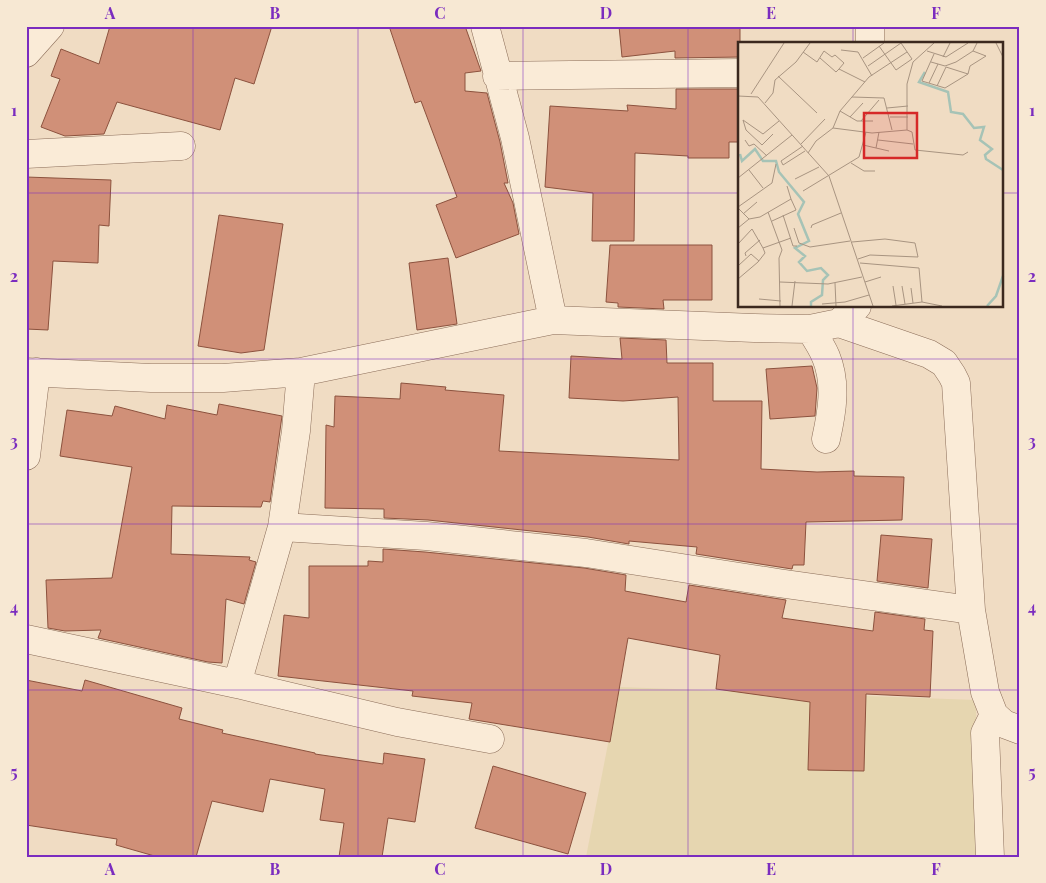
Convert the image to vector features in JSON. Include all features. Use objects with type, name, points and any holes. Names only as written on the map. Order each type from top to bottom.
[{"type":"street","points":[[26,53],[50,26]]},
{"type":"street","points":[[485,26],[515,138],[553,320]]},
{"type":"street","points":[[870,26],[870,42]]},
{"type":"street","points":[[497,76],[738,73]]},
{"type":"street","points":[[26,154],[181,146]]},
{"type":"street","points":[[26,456],[31,372],[151,378],[223,378],[301,372],[553,320],[810,329],[848,315],[944,363],[956,383],[971,610],[985,692],[994,715],[1004,724],[1020,730]]},
{"type":"street","points":[[810,329],[826,357],[833,390],[833,409],[826,439]]},
{"type":"street","points":[[237,684],[282,527],[296,431],[301,372]]},
{"type":"street","points":[[282,527],[426,536],[586,553],[787,585],[971,610]]},
{"type":"street","points":[[26,639],[237,684],[397,722],[490,740]]},
{"type":"street","points":[[990,857],[985,732],[994,715]]},
{"type":"shaded area","points":[[619,687],[976,700],[978,857],[586,857]]},
{"type":"building","points":[[110,26],[272,26],[254,84],[235,78],[220,130],[117,102],[104,134],[65,136],[41,127],[60,79],[51,76],[61,49],[99,64]]},
{"type":"building","points":[[389,26],[465,26],[481,71],[465,73],[465,91],[487,93],[500,142],[508,183],[504,183],[513,203],[519,234],[456,258],[436,205],[457,197],[421,101],[415,103]]},
{"type":"building","points":[[619,26],[740,26],[738,57],[675,58],[675,51],[622,57]]},
{"type":"building","points":[[676,89],[738,89],[738,142],[729,142],[729,158],[688,158],[688,156],[635,153],[634,241],[592,241],[593,193],[545,187],[550,106],[628,111],[627,105],[676,109]]},
{"type":"building","points":[[26,177],[111,180],[109,226],[99,225],[98,263],[53,261],[48,330],[26,329]]},
{"type":"building","points":[[219,215],[283,224],[264,350],[241,353],[198,346]]},
{"type":"building","points":[[610,245],[712,245],[712,300],[663,300],[664,309],[618,307],[618,303],[606,302]]},
{"type":"building","points":[[448,258],[457,324],[417,330],[409,263]]},
{"type":"building","points":[[620,338],[666,340],[667,363],[713,363],[713,401],[762,401],[761,469],[817,472],[854,471],[854,476],[904,477],[902,520],[806,522],[804,565],[793,565],[792,569],[696,554],[697,547],[629,541],[629,544],[588,537],[428,520],[384,518],[384,509],[325,508],[326,425],[334,427],[335,396],[400,399],[401,383],[446,387],[445,390],[504,395],[499,451],[679,460],[678,397],[623,401],[569,398],[571,356],[622,359]]},
{"type":"building","points":[[812,366],[817,388],[815,416],[770,419],[766,369]]},
{"type":"building","points":[[219,404],[282,416],[270,502],[263,501],[261,507],[172,506],[171,554],[250,557],[249,560],[256,562],[244,604],[226,599],[222,663],[208,662],[98,638],[101,630],[65,631],[48,628],[46,580],[112,578],[132,467],[60,456],[67,410],[112,416],[115,406],[165,419],[167,405],[217,415]]},
{"type":"building","points":[[881,535],[932,539],[928,588],[877,581]]},
{"type":"building","points":[[383,549],[584,568],[626,575],[625,591],[686,602],[689,585],[786,600],[782,618],[873,631],[875,612],[925,619],[924,630],[933,631],[930,697],[866,694],[864,771],[808,770],[810,702],[716,689],[720,655],[628,638],[610,742],[469,719],[472,703],[412,696],[413,691],[278,676],[284,615],[309,618],[309,566],[368,566],[368,561],[383,562]]},
{"type":"building","points":[[26,680],[82,691],[85,680],[182,708],[179,719],[223,730],[222,733],[315,754],[383,764],[384,753],[425,759],[415,822],[388,818],[382,857],[339,857],[344,823],[320,820],[325,789],[270,779],[263,812],[212,801],[196,857],[158,857],[116,845],[117,839],[26,825]]},
{"type":"building","points":[[493,766],[586,793],[568,854],[475,828]]}]
